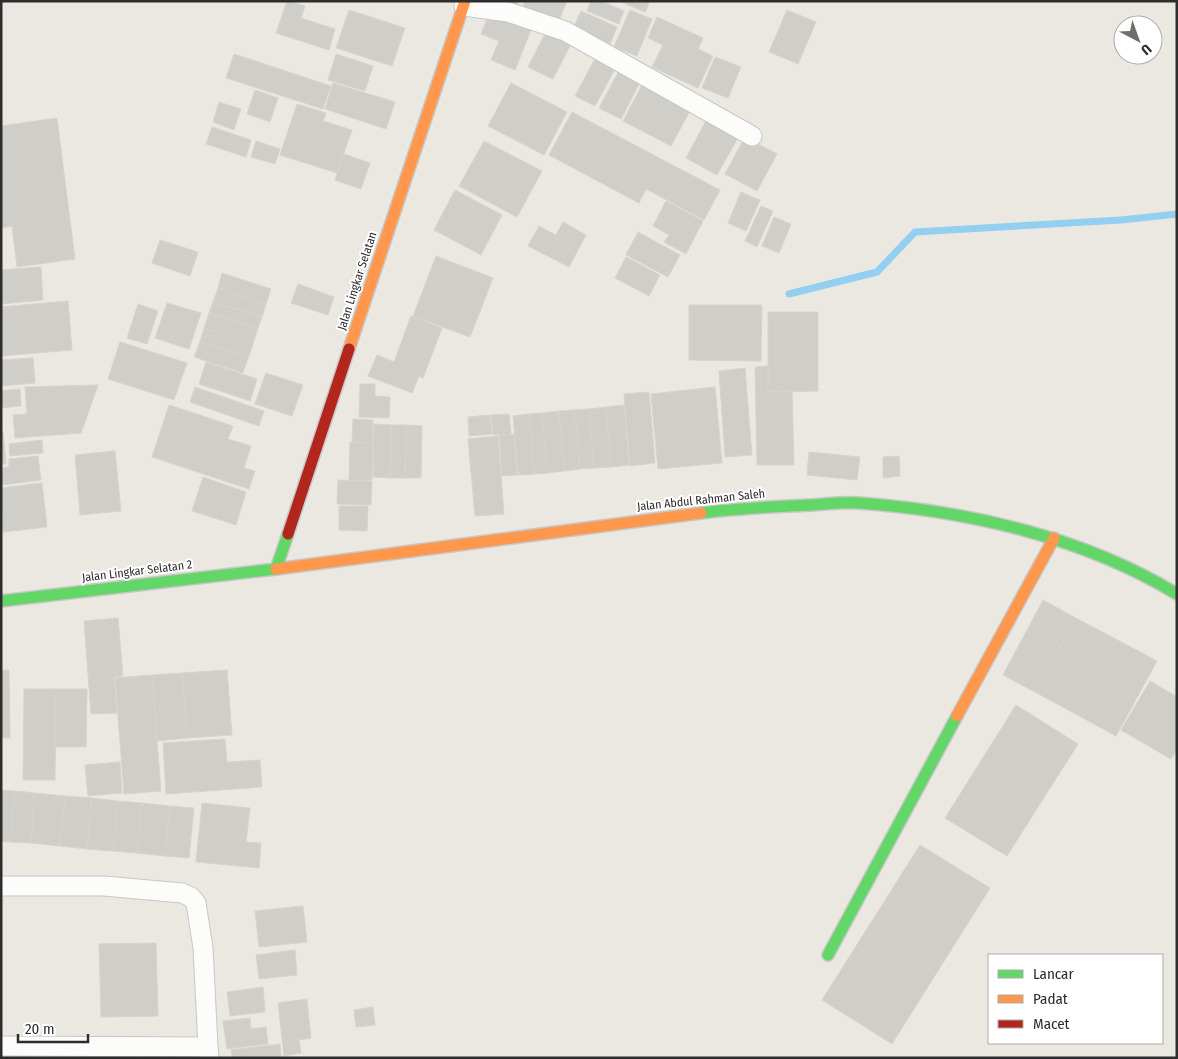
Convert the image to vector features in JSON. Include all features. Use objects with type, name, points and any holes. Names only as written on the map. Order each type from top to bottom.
[{"type":"main road","name":"Jalan Lingkar Selatan","points":[[276,570],[464,3]]},
{"type":"main road","name":"Jalan Abdul Rahman Saleh","points":[[276,570],[739,508],[858,503],[966,516],[1054,538],[1110,559],[1177,594]]},
{"type":"main road","points":[[828,955],[1054,538]]},
{"type":"main road","name":"Jalan Lingkar Selatan 2","points":[[1,601],[276,570]]},
{"type":"street","points":[[464,3],[508,12],[565,31],[752,136]]},
{"type":"street","points":[[1,886],[104,886],[182,893],[191,897],[196,903],[203,948],[208,1052],[1,1046]]},
{"type":"building","points":[[287,1],[305,6],[301,18],[335,29],[329,50],[276,33]]},
{"type":"building","points":[[506,1],[519,1],[516,8],[505,3]]},
{"type":"building","points":[[525,1],[567,1],[557,25],[521,11]]},
{"type":"building","points":[[591,1],[601,1],[624,11],[619,24],[587,11]]},
{"type":"building","points":[[619,1],[650,1],[645,12]]},
{"type":"building","points":[[349,10],[405,28],[392,66],[336,48]]},
{"type":"building","points":[[630,10],[652,19],[637,56],[614,47]]},
{"type":"building","points":[[787,10],[816,22],[798,64],[769,52]]},
{"type":"building","points":[[581,11],[617,27],[610,44],[573,29]]},
{"type":"building","points":[[489,14],[531,30],[515,70],[491,60],[499,41],[481,34]]},
{"type":"building","points":[[657,17],[703,38],[698,49],[713,56],[698,88],[652,67],[663,45],[648,38]]},
{"type":"building","points":[[546,32],[571,44],[553,79],[528,67]]},
{"type":"building","points":[[234,54],[331,86],[323,109],[226,78]]},
{"type":"building","points":[[336,54],[373,66],[365,91],[328,80]]},
{"type":"building","points":[[596,57],[616,67],[595,106],[575,96]]},
{"type":"building","points":[[715,57],[741,67],[728,98],[702,88]]},
{"type":"building","points":[[620,69],[641,80],[621,119],[599,108]]},
{"type":"building","points":[[644,81],[692,107],[671,146],[623,121]]},
{"type":"building","points":[[333,83],[395,102],[386,129],[325,109]]},
{"type":"building","points":[[511,83],[567,112],[544,155],[488,126]]},
{"type":"building","points":[[255,90],[278,98],[270,122],[247,114]]},
{"type":"building","points":[[219,102],[241,109],[234,130],[213,122]]},
{"type":"building","points":[[297,104],[326,113],[323,121],[352,130],[337,173],[280,155]]},
{"type":"building","points":[[572,112],[720,190],[704,220],[646,189],[639,203],[549,155]]},
{"type":"building","points":[[57,118],[75,259],[17,267],[12,226],[1,228],[1,126]]},
{"type":"building","points":[[707,119],[739,136],[717,175],[686,158]]},
{"type":"building","points":[[212,127],[251,140],[246,157],[206,144]]},
{"type":"building","points":[[745,137],[777,154],[757,191],[725,174]]},
{"type":"building","points":[[256,141],[280,149],[275,164],[251,157]]},
{"type":"building","points":[[484,141],[542,171],[517,217],[459,186]]},
{"type":"building","points":[[344,154],[370,163],[361,189],[335,180]]},
{"type":"building","points":[[455,190],[502,215],[481,255],[434,230]]},
{"type":"building","points":[[741,192],[760,200],[746,231],[728,223]]},
{"type":"building","points":[[666,201],[703,221],[686,254],[664,242],[669,235],[653,226]]},
{"type":"building","points":[[761,206],[773,211],[757,247],[745,241]]},
{"type":"building","points":[[774,217],[791,224],[779,253],[762,246]]},
{"type":"building","points":[[563,222],[586,235],[569,267],[528,246],[539,226],[556,235]]},
{"type":"building","points":[[638,232],[680,255],[668,277],[626,255]]},
{"type":"building","points":[[160,240],[198,252],[190,276],[152,263]]},
{"type":"building","points":[[436,256],[493,278],[470,337],[413,316]]},
{"type":"building","points":[[626,257],[660,275],[649,296],[615,278]]},
{"type":"building","points":[[41,267],[43,300],[1,304],[1,270]]},
{"type":"building","points":[[222,273],[271,289],[266,304],[218,288]]},
{"type":"building","points":[[298,284],[334,297],[328,315],[291,303]]},
{"type":"building","points":[[218,288],[266,304],[262,317],[213,302]]},
{"type":"building","points":[[68,301],[72,350],[1,356],[1,307]]},
{"type":"building","points":[[213,302],[262,317],[258,328],[209,313]]},
{"type":"building","points":[[167,303],[201,313],[189,349],[155,338]]},
{"type":"building","points":[[138,304],[158,311],[147,344],[127,338]]},
{"type":"building","points":[[689,305],[762,305],[761,361],[689,360]]},
{"type":"building","points":[[768,312],[818,312],[818,391],[768,392]]},
{"type":"building","points":[[209,313],[258,328],[253,344],[204,328]]},
{"type":"building","points":[[411,316],[442,328],[423,378],[419,376],[412,393],[368,376],[377,355],[394,362]]},
{"type":"building","points":[[204,328],[253,344],[248,358],[200,342]]},
{"type":"building","points":[[120,342],[187,363],[174,400],[108,379]]},
{"type":"building","points":[[200,342],[248,358],[243,373],[194,357]]},
{"type":"building","points":[[33,358],[35,383],[1,386],[1,360]]},
{"type":"building","points":[[206,362],[257,379],[250,401],[199,384]]},
{"type":"building","points":[[768,366],[768,392],[792,391],[794,465],[757,465],[755,367]]},
{"type":"building","points":[[745,368],[752,455],[725,457],[719,371]]},
{"type":"building","points":[[266,373],[303,385],[292,416],[255,404]]},
{"type":"building","points":[[360,384],[375,384],[375,396],[390,397],[389,418],[359,417]]},
{"type":"building","points":[[98,385],[81,433],[15,438],[13,415],[27,414],[25,387]]},
{"type":"building","points":[[195,387],[264,411],[259,426],[190,402]]},
{"type":"building","points":[[715,387],[722,463],[658,469],[651,394]]},
{"type":"building","points":[[20,389],[21,406],[1,408],[1,391]]},
{"type":"building","points":[[649,392],[655,463],[630,466],[624,394]]},
{"type":"building","points":[[169,405],[233,426],[228,439],[251,446],[244,468],[255,471],[249,489],[152,457]]},
{"type":"building","points":[[624,405],[629,465],[611,467],[606,407]]},
{"type":"building","points":[[606,407],[611,467],[594,468],[589,409]]},
{"type":"building","points":[[589,409],[594,468],[580,469],[575,410]]},
{"type":"building","points":[[575,410],[580,469],[564,471],[559,411]]},
{"type":"building","points":[[559,411],[564,471],[547,473],[542,413]]},
{"type":"building","points":[[542,413],[547,473],[534,474],[529,414]]},
{"type":"building","points":[[509,414],[511,434],[493,435],[491,415]]},
{"type":"building","points":[[529,414],[534,474],[518,475],[513,416]]},
{"type":"building","points":[[490,415],[492,434],[469,436],[468,417]]},
{"type":"building","points":[[353,419],[373,420],[373,443],[352,442]]},
{"type":"building","points":[[374,424],[392,425],[390,478],[373,477]]},
{"type":"building","points":[[392,425],[406,425],[405,478],[390,478]]},
{"type":"building","points":[[406,425],[422,426],[421,478],[405,478]]},
{"type":"building","points":[[1,432],[3,432],[6,464],[1,464]]},
{"type":"building","points":[[514,434],[517,475],[502,476],[499,435]]},
{"type":"building","points":[[498,436],[504,514],[475,516],[468,439]]},
{"type":"building","points":[[42,440],[43,453],[10,456],[9,444]]},
{"type":"building","points":[[350,442],[373,443],[372,480],[349,480]]},
{"type":"building","points":[[115,451],[121,511],[80,515],[75,455]]},
{"type":"building","points":[[809,452],[860,457],[857,480],[807,475]]},
{"type":"building","points":[[38,456],[41,480],[1,485],[1,468],[9,467],[9,459]]},
{"type":"building","points":[[899,456],[900,476],[883,478],[883,457]]},
{"type":"building","points":[[203,477],[246,492],[236,525],[192,511]]},
{"type":"building","points":[[338,480],[372,481],[371,505],[337,504]]},
{"type":"building","points":[[42,483],[47,527],[3,532],[1,488]]},
{"type":"building","points":[[339,506],[368,506],[367,531],[339,530]]},
{"type":"building","points":[[1043,600],[1076,618],[1035,692],[1003,675]]},
{"type":"building","points":[[118,618],[123,676],[114,677],[117,713],[91,714],[84,621]]},
{"type":"building","points":[[1076,618],[1157,661],[1116,736],[1035,692]]},
{"type":"building","points":[[1,670],[9,670],[10,738],[1,738]]},
{"type":"building","points":[[227,670],[232,735],[187,738],[182,673]]},
{"type":"building","points":[[182,673],[187,738],[157,741],[152,675]]},
{"type":"building","points":[[152,675],[161,791],[124,794],[115,678]]},
{"type":"building","points":[[1150,681],[1177,697],[1177,749],[1171,759],[1121,730]]},
{"type":"building","points":[[24,689],[56,689],[55,780],[23,780]]},
{"type":"building","points":[[56,689],[87,689],[86,747],[55,747]]},
{"type":"building","points":[[1016,705],[1078,744],[1007,856],[945,818]]},
{"type":"building","points":[[225,739],[227,762],[260,760],[262,787],[166,794],[163,743]]},
{"type":"building","points":[[120,762],[122,793],[88,796],[85,765]]},
{"type":"building","points":[[1,790],[15,791],[10,842],[1,841]]},
{"type":"building","points":[[15,791],[35,793],[31,843],[10,842]]},
{"type":"building","points":[[35,793],[65,796],[60,846],[31,843]]},
{"type":"building","points":[[65,796],[92,798],[87,849],[60,846]]},
{"type":"building","points":[[92,798],[118,801],[113,851],[87,849]]},
{"type":"building","points":[[118,801],[142,803],[137,853],[113,851]]},
{"type":"building","points":[[142,803],[170,806],[165,856],[137,853]]},
{"type":"building","points":[[202,803],[250,808],[246,842],[261,843],[259,868],[196,862]]},
{"type":"building","points":[[170,806],[194,808],[189,858],[165,856]]},
{"type":"building","points":[[920,845],[990,888],[892,1044],[822,1000]]},
{"type":"building","points":[[303,906],[307,942],[259,947],[255,911]]},
{"type":"building","points":[[156,943],[158,1016],[101,1017],[99,944]]},
{"type":"building","points":[[295,950],[297,975],[259,979],[256,955]]},
{"type":"building","points":[[263,987],[265,1012],[230,1016],[227,992]]},
{"type":"building","points":[[307,999],[311,1038],[299,1040],[301,1053],[284,1056],[278,1003]]},
{"type":"building","points":[[373,1007],[375,1025],[356,1027],[354,1010]]},
{"type":"building","points":[[250,1018],[251,1029],[266,1027],[268,1044],[227,1049],[223,1021]]},
{"type":"building","points":[[280,1044],[281,1058],[232,1058],[231,1050]]},
{"type":"waterway","points":[[789,294],[877,272],[915,232],[1121,220],[1177,214]]},
{"type":"traffic: fast","points":[[701,513],[859,503],[900,507],[983,520],[1064,542],[1141,574],[1177,594]]},
{"type":"traffic: fast","points":[[1,601],[276,569],[288,534]]},
{"type":"traffic: fast","points":[[828,955],[957,716]]},
{"type":"traffic: slow","points":[[349,349],[465,1]]},
{"type":"traffic: slow","points":[[276,569],[701,513]]},
{"type":"traffic: slow","points":[[957,716],[1054,538]]},
{"type":"traffic: jam","points":[[288,534],[349,349]]}]
